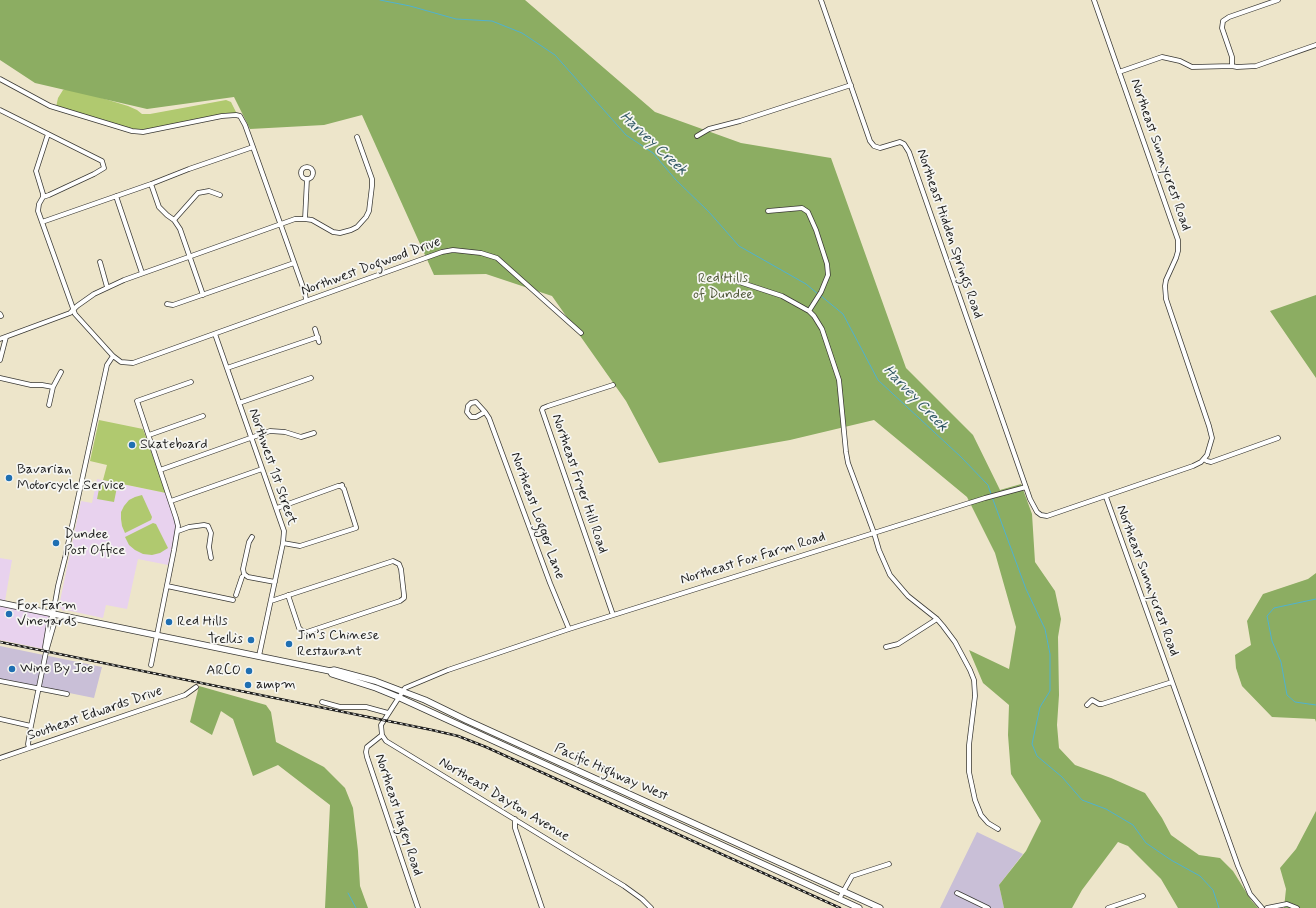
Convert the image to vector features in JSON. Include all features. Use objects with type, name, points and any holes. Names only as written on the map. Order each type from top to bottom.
[{"type":"main road","name":"Pacific Highway West","points":[[0,602],[360,676],[425,700],[880,908]]},
{"type":"main road","name":"Pacific Highway West","points":[[330,671],[332,674],[376,688],[859,908]]},
{"type":"street","name":"Northeast Hidden Springs Road","points":[[821,0],[868,138],[875,147],[882,148],[900,142],[904,144],[907,149],[1026,487]]},
{"type":"street","name":"Northeast Sunnycrest Road","points":[[1094,0],[1178,240],[1178,251],[1166,280],[1165,292],[1168,307],[1209,426],[1211,444],[1204,459],[1193,466],[1106,497],[1238,866],[1250,894],[1262,908]]},
{"type":"street","points":[[1232,66],[1232,57],[1222,28],[1223,21],[1229,17],[1278,0]]},
{"type":"street","points":[[1119,72],[1162,57],[1173,59],[1192,67],[1254,66],[1316,45]]},
{"type":"street","points":[[0,79],[50,106],[137,132],[222,116],[240,116],[243,120],[281,224],[306,300]]},
{"type":"street","points":[[697,136],[709,129],[740,121],[851,85]]},
{"type":"street","points":[[0,110],[102,160],[104,168],[43,197]]},
{"type":"street","points":[[29,748],[28,744],[31,726],[46,652],[45,647],[49,623],[53,614],[107,364],[112,356],[79,320],[73,310],[42,222],[38,208],[43,197],[36,170],[48,134]]},
{"type":"street","points":[[0,339],[70,314],[85,300],[107,287],[142,273],[295,219],[305,218],[312,220],[327,229],[340,232],[357,227],[369,211],[372,179],[357,137]]},
{"type":"street","points":[[42,222],[253,147]]},
{"type":"street","points":[[305,218],[308,179]]},
{"type":"street","points":[[151,184],[159,207],[166,215],[174,220],[180,229],[203,295]]},
{"type":"street","points":[[174,220],[198,193],[209,190],[220,195]]},
{"type":"street","points":[[116,196],[142,273]]},
{"type":"street","points":[[768,211],[796,207],[802,208],[807,211],[816,230],[828,269],[826,281],[809,311]]},
{"type":"street","name":"Northwest Dogwood Drive","points":[[112,356],[118,361],[125,363],[133,362],[442,252],[458,250],[485,254],[497,258],[531,290],[582,333]]},
{"type":"street","points":[[100,262],[107,287]]},
{"type":"street","points":[[167,304],[173,305],[294,263]]},
{"type":"street","points":[[724,277],[778,294],[809,311],[822,328],[837,373],[841,391],[847,458],[881,557],[890,575],[908,596],[937,619],[955,642],[974,680],[975,696],[969,745],[969,772],[975,800],[981,815],[988,823],[998,829]]},
{"type":"street","points":[[315,329],[319,342]]},
{"type":"street","name":"Northwest 1st Street","points":[[215,334],[284,531],[283,543],[259,656]]},
{"type":"street","points":[[0,360],[6,337]]},
{"type":"street","points":[[227,368],[318,337]]},
{"type":"street","points":[[49,405],[53,387],[61,372]]},
{"type":"street","points":[[0,378],[31,385],[40,384],[53,387]]},
{"type":"street","points":[[239,403],[311,378]]},
{"type":"street","points":[[151,665],[178,530],[171,502],[137,401],[191,382]]},
{"type":"street","name":"Northeast Fryer Hill Road","points":[[613,385],[548,406],[542,410],[613,615]]},
{"type":"street","points":[[476,402],[485,412],[476,417],[471,417],[467,412],[468,406],[471,403],[476,402]]},
{"type":"street","name":"Northeast Logger Lane","points":[[485,412],[493,427],[550,584],[569,629]]},
{"type":"street","points":[[149,435],[203,416]]},
{"type":"street","points":[[160,470],[270,431],[285,432],[301,437],[314,433]]},
{"type":"street","points":[[1204,459],[1211,462],[1278,438]]},
{"type":"street","points":[[171,502],[262,469]]},
{"type":"street","points":[[277,508],[338,486],[342,486],[356,527],[300,546],[283,543]]},
{"type":"street","points":[[1026,487],[1034,508],[1037,512],[1044,516],[1106,497]]},
{"type":"street","name":"Northeast Fox Farm Road","points":[[402,691],[409,686],[448,670],[569,629],[985,498],[1026,487]]},
{"type":"street","points":[[178,530],[189,527],[204,525],[208,526],[211,533],[208,548],[211,558]]},
{"type":"street","points":[[252,537],[249,542],[243,569],[244,574],[248,577],[275,582]]},
{"type":"street","points":[[271,601],[288,595],[393,561],[399,564],[404,598],[400,601],[307,632],[302,631],[299,628],[288,595]]},
{"type":"street","points":[[236,595],[242,577]]},
{"type":"street","points":[[167,586],[233,600]]},
{"type":"street","points":[[886,647],[898,644],[937,619]]},
{"type":"street","points":[[0,681],[67,694]]},
{"type":"street","points":[[1087,705],[1092,700],[1102,704],[1172,682]]},
{"type":"street","name":"Southeast Edwards Drive","points":[[0,758],[185,694],[196,688]]},
{"type":"street","points":[[382,735],[381,725],[402,691]]},
{"type":"street","points":[[322,702],[340,707],[366,707],[388,714]]},
{"type":"street","points":[[0,719],[31,726]]},
{"type":"street","name":"Northeast Dayton Avenue","points":[[382,735],[386,741],[624,886],[642,899],[651,908]]},
{"type":"street","name":"Northeast Hagey Road","points":[[382,735],[367,747],[366,757],[418,908]]},
{"type":"street","points":[[515,819],[515,828],[542,908]]},
{"type":"street","points":[[839,899],[852,876],[889,864]]},
{"type":"street","points":[[957,893],[988,908]]},
{"type":"street","points":[[1110,908],[1143,896]]},
{"type":"street","points":[[1267,908],[1287,904],[1297,908]]},
{"type":"shaded area","points":[[97,479],[166,493],[175,520],[176,529],[168,565],[138,559],[127,609],[106,605],[103,618],[66,610],[63,611],[59,606],[81,501],[92,503]]},
{"type":"shaded area","points":[[0,558],[12,560],[5,601],[50,610],[44,649],[0,640]]},
{"type":"shaded area","points":[[0,646],[102,667],[94,698],[0,679]]},
{"type":"shaded area","points":[[977,832],[1023,854],[999,885],[1004,908],[940,908]]},
{"type":"green space","name":"Red Hills of Dundee","points":[[0,0],[525,0],[655,112],[741,143],[831,158],[906,368],[973,435],[1000,490],[1021,484],[1032,514],[1035,562],[1055,591],[1061,619],[1058,637],[1059,695],[1057,725],[1059,748],[1075,765],[1111,778],[1145,793],[1162,818],[1171,835],[1199,855],[1220,858],[1233,871],[1251,900],[1258,908],[1178,908],[1161,879],[1128,846],[1118,842],[1082,890],[1072,908],[1004,908],[999,885],[1026,851],[1041,821],[1011,774],[1008,735],[1009,705],[983,683],[969,650],[1009,669],[1016,627],[995,553],[967,497],[874,420],[790,440],[659,463],[626,401],[552,296],[486,274],[434,275],[362,115],[324,125],[250,129],[234,97],[147,109],[35,83],[0,60]]},
{"type":"green space","points":[[69,88],[128,106],[142,114],[150,114],[226,100],[231,102],[237,114],[137,131],[56,107],[58,98],[63,90]]},
{"type":"green space","points":[[1316,295],[1316,378],[1270,311]]},
{"type":"green space","points":[[99,420],[143,429],[166,493],[103,480],[107,465],[90,461]]},
{"type":"green space","points":[[100,484],[117,487],[114,502],[97,499]]},
{"type":"green space","points":[[142,495],[152,517],[151,520],[125,533],[122,526],[121,512],[129,500]]},
{"type":"green space","points":[[153,523],[156,524],[168,548],[160,553],[152,555],[143,554],[129,545],[125,537]]},
{"type":"green space","points":[[1316,573],[1316,722],[1315,719],[1272,717],[1242,686],[1236,668],[1235,655],[1251,645],[1247,621],[1263,594],[1308,579]]},
{"type":"green space","points":[[199,686],[266,705],[271,712],[276,742],[324,767],[345,788],[353,808],[360,886],[368,908],[325,908],[330,805],[278,765],[253,776],[233,719],[221,711],[212,735],[190,722]]},
{"type":"green space","points":[[1316,811],[1316,908],[1284,908],[1286,889],[1280,868],[1296,849]]},
{"type":"waterway","name":"Harvey Creek","points":[[380,0],[410,6],[456,19],[492,21],[522,33],[555,55],[626,135],[653,153],[676,180],[709,212],[739,246],[806,284],[818,294]]},
{"type":"waterway","name":"Harvey Creek","points":[[821,296],[843,314],[878,380],[961,457],[988,485],[991,494]]},
{"type":"waterway","name":"Harvey Creek","points":[[992,497],[1026,589],[1045,629],[1050,654],[1050,691],[1040,707],[1032,744],[1037,756],[1062,777],[1082,800],[1106,809],[1133,825],[1146,843],[1171,860],[1200,876],[1213,890],[1219,908]]},
{"type":"waterway","points":[[1316,599],[1274,608],[1267,616],[1272,641],[1281,662],[1287,695],[1295,702],[1316,705]]},
{"type":"waterway","points":[[348,893],[356,908]]},
{"type":"railway","points":[[0,642],[458,736],[486,747],[840,908]]},
{"type":"place","name":"Skateboard","points":[[132,445]]},
{"type":"place","name":"Bavarian Motorcycle Service","points":[[9,478]]},
{"type":"place","name":"Dundee Post Office","points":[[56,543]]},
{"type":"place","name":"Fox Farm Vineyards","points":[[9,614]]},
{"type":"place","name":"Red Hills","points":[[169,622]]},
{"type":"place","name":"Trellis","points":[[251,640]]},
{"type":"place","name":"Jin’s Chinese Restaurant","points":[[289,644]]},
{"type":"place","name":"Wine By Joe","points":[[12,669]]},
{"type":"place","name":"ARCO","points":[[249,671]]},
{"type":"place","name":"ampm","points":[[248,685]]}]
